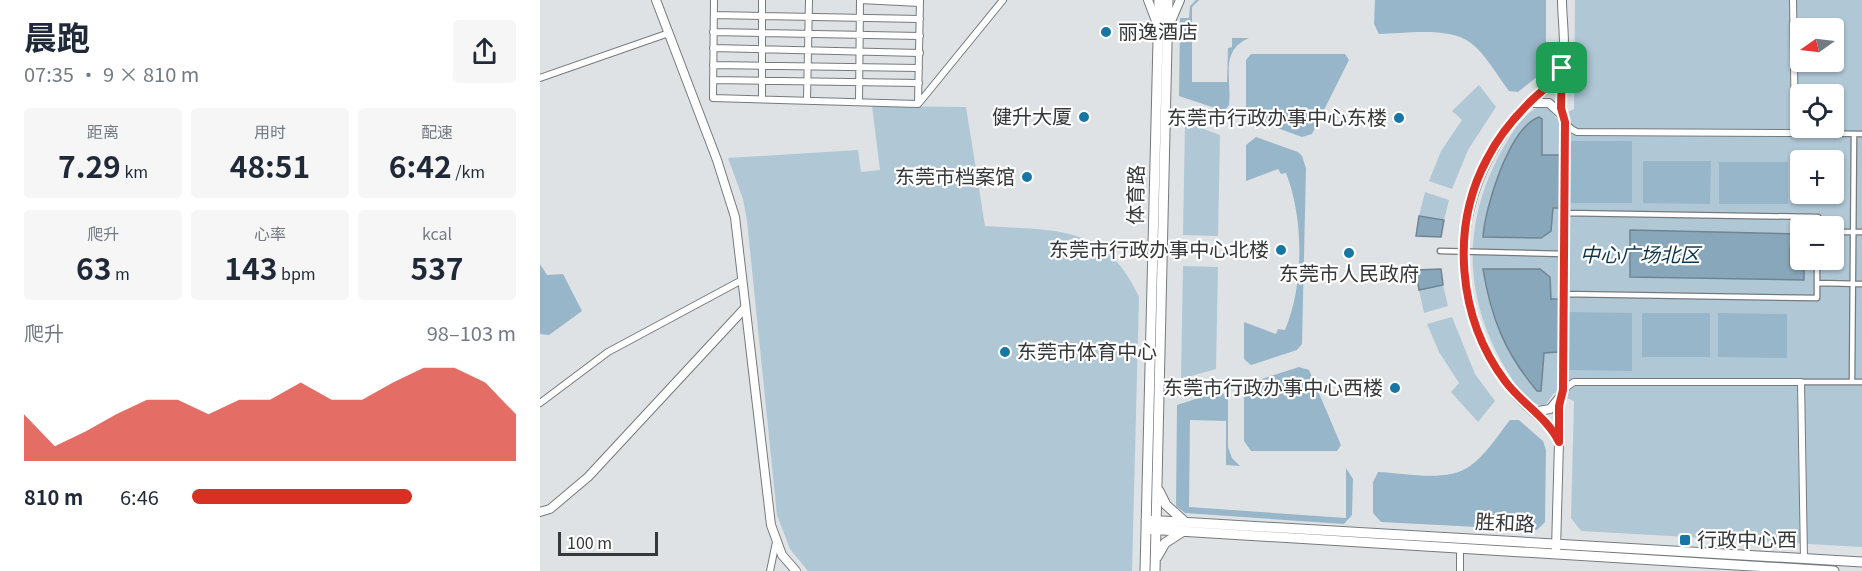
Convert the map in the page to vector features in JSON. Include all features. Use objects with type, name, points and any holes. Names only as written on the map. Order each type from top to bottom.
[{"type":"main road","name":"体育路","points":[[1145,571],[1157,481],[1162,30],[1159,0]]},
{"type":"main road","name":"体育路","points":[[1155,568],[1151,525],[1162,30],[1168,0]]},
{"type":"main road","points":[[1157,481],[1166,506],[1186,522]]},
{"type":"main road","name":"胜和路","points":[[1151,525],[1186,522],[1862,562]]},
{"type":"main road","name":"胜和路","points":[[1151,525],[1186,532],[1832,571]]},
{"type":"main road","points":[[1155,568],[1165,543],[1180,532],[1186,532]]},
{"type":"street","points":[[656,0],[729,194],[736,226],[768,506],[776,542],[782,555],[796,571]]},
{"type":"street","points":[[714,0],[713,98],[918,104]]},
{"type":"street","points":[[762,0],[762,99]]},
{"type":"street","points":[[807,100],[809,0]]},
{"type":"street","points":[[859,102],[860,0],[920,2],[918,104]]},
{"type":"street","points":[[918,104],[1003,0]]},
{"type":"street","points":[[1148,0],[1162,30]]},
{"type":"street","points":[[1162,30],[1180,0]]},
{"type":"street","points":[[1556,554],[1564,294],[1562,0]]},
{"type":"street","points":[[1793,0],[1794,84]]},
{"type":"street","points":[[714,15],[920,20]]},
{"type":"street","points":[[713,32],[920,36]]},
{"type":"street","points":[[540,78],[669,33]]},
{"type":"street","points":[[713,48],[920,53]]},
{"type":"street","points":[[713,65],[919,68]]},
{"type":"street","points":[[1559,442],[1552,430],[1533,412],[1496,368],[1480,335],[1469,304],[1464,252],[1466,221],[1478,177],[1502,134],[1527,104],[1555,79],[1562,68]]},
{"type":"street","points":[[713,80],[919,83]]},
{"type":"street","points":[[1527,104],[1545,101],[1571,130],[1583,132],[1790,133]]},
{"type":"street","points":[[1844,134],[1862,134]]},
{"type":"street","points":[[1852,382],[1854,134]]},
{"type":"street","points":[[1564,213],[1790,217]]},
{"type":"street","points":[[1844,232],[1862,232]]},
{"type":"street","points":[[1440,251],[1564,254]]},
{"type":"street","points":[[1564,294],[1817,298],[1817,270]]},
{"type":"street","points":[[540,403],[608,352],[742,280]]},
{"type":"street","points":[[1817,283],[1862,284]]},
{"type":"street","points":[[540,512],[550,508],[588,477],[745,308]]},
{"type":"street","points":[[1533,412],[1550,409],[1574,382],[1581,381],[1862,382]]},
{"type":"street","points":[[1801,382],[1804,559]]},
{"type":"street","points":[[770,571],[776,542]]},
{"type":"street","points":[[1460,549],[1460,571]]},
{"type":"green space","name":"中心广场北区","points":[[1575,0],[1862,0],[1862,547],[1581,531],[1571,518],[1574,401],[1554,393],[1542,406],[1526,397],[1514,382],[1492,342],[1481,313],[1475,283],[1473,254],[1475,225],[1482,196],[1493,167],[1509,138],[1524,117],[1540,106],[1546,105],[1556,118],[1574,109]]},
{"type":"green space","points":[[1479,85],[1496,107],[1468,150],[1452,189],[1429,181],[1441,151],[1462,120],[1452,111]]},
{"type":"green space","name":"东莞市体育中心","points":[[872,106],[966,107],[985,226],[1056,231],[1094,243],[1110,255],[1125,273],[1139,297],[1132,571],[808,571],[790,549],[777,515],[747,221],[743,199],[728,158],[858,150],[861,172],[880,170]]},
{"type":"green space","points":[[1185,122],[1220,135],[1218,236],[1183,235]]},
{"type":"green space","points":[[1425,192],[1449,200],[1444,220],[1419,216]]},
{"type":"green space","points":[[1183,266],[1218,267],[1216,369],[1181,379]]},
{"type":"green space","points":[[1443,285],[1448,306],[1424,313],[1419,290]]},
{"type":"green space","points":[[1452,317],[1475,374],[1495,401],[1478,422],[1451,392],[1459,383],[1439,352],[1427,324]]},
{"type":"shaded area","points":[[1199,0],[1192,7],[1192,82],[1227,82],[1228,48],[1232,47],[1232,38],[1249,38],[1234,50],[1230,58],[1229,105],[1224,111],[1179,96],[1180,18],[1189,18],[1190,6]]},
{"type":"shaded area","points":[[1375,0],[1546,0],[1546,63],[1543,72],[1518,92],[1509,91],[1482,53],[1462,38],[1439,33],[1379,34],[1374,24]]},
{"type":"shaded area","points":[[1251,54],[1345,54],[1349,60],[1312,134],[1302,137],[1250,118],[1246,112],[1246,60]]},
{"type":"shaded area","points":[[1539,117],[1542,119],[1542,155],[1562,155],[1561,208],[1553,208],[1551,231],[1541,238],[1483,237],[1488,207],[1500,170],[1518,136],[1528,124]]},
{"type":"shaded area","points":[[1256,137],[1298,152],[1306,168],[1302,344],[1297,350],[1251,365],[1244,359],[1244,322],[1276,334],[1278,329],[1285,330],[1296,293],[1299,252],[1296,211],[1286,173],[1281,174],[1278,169],[1246,181],[1246,145]]},
{"type":"shaded area","points":[[1570,141],[1632,141],[1632,203],[1569,203]]},
{"type":"shaded area","points":[[1643,161],[1711,161],[1710,204],[1643,203]]},
{"type":"shaded area","points":[[1719,162],[1788,162],[1788,204],[1719,204]]},
{"type":"shaded area","points":[[1419,216],[1444,220],[1441,237],[1416,236]]},
{"type":"shaded area","points":[[1630,230],[1790,234],[1790,270],[1804,270],[1804,280],[1630,277]]},
{"type":"shaded area","points":[[540,264],[547,275],[563,274],[582,311],[549,335],[540,334]]},
{"type":"shaded area","points":[[1441,269],[1443,285],[1419,290],[1416,270]]},
{"type":"shaded area","points":[[1483,269],[1540,269],[1550,277],[1551,299],[1559,299],[1558,352],[1544,353],[1541,391],[1537,391],[1526,377],[1508,349],[1490,303]]},
{"type":"shaded area","points":[[1569,312],[1632,313],[1632,371],[1569,370]]},
{"type":"shaded area","points":[[1642,313],[1710,313],[1710,357],[1642,357]]},
{"type":"shaded area","points":[[1718,313],[1787,314],[1787,358],[1718,357]]},
{"type":"shaded area","points":[[1299,367],[1309,370],[1341,445],[1337,451],[1251,451],[1244,441],[1244,388],[1246,384]]},
{"type":"shaded area","points":[[1220,391],[1228,398],[1228,447],[1232,458],[1240,466],[1226,465],[1226,421],[1190,420],[1189,507],[1346,518],[1346,468],[1353,479],[1352,515],[1344,524],[1185,513],[1176,506],[1177,405]]},
{"type":"shaded area","points":[[1510,420],[1519,420],[1543,441],[1546,450],[1545,522],[1537,530],[1381,522],[1373,513],[1373,482],[1378,472],[1438,476],[1461,471],[1470,466],[1492,445]]},
{"type":"place","name":"丽逸酒店","points":[[1106,32]]},
{"type":"place","name":"健升大厦","points":[[1084,117]]},
{"type":"place","name":"东莞市行政办事中心东楼","points":[[1399,118]]},
{"type":"place","name":"东莞市档案馆","points":[[1027,177]]},
{"type":"place","name":"东莞市行政办事中心北楼","points":[[1281,250]]},
{"type":"place","name":"东莞市人民政府","points":[[1349,253]]},
{"type":"place","name":"东莞市体育中心","points":[[1005,352]]},
{"type":"place","name":"东莞市行政办事中心西楼","points":[[1395,388]]},
{"type":"place","name":"行政中心西","points":[[1685,540]]},
{"type":"route","points":[[1562,68],[1561,108],[1565,122],[1563,390],[1559,406],[1559,442],[1552,430],[1515,394],[1487,352],[1469,304],[1464,267],[1464,240],[1470,201],[1487,158],[1516,116],[1555,79],[1562,68]]}]
